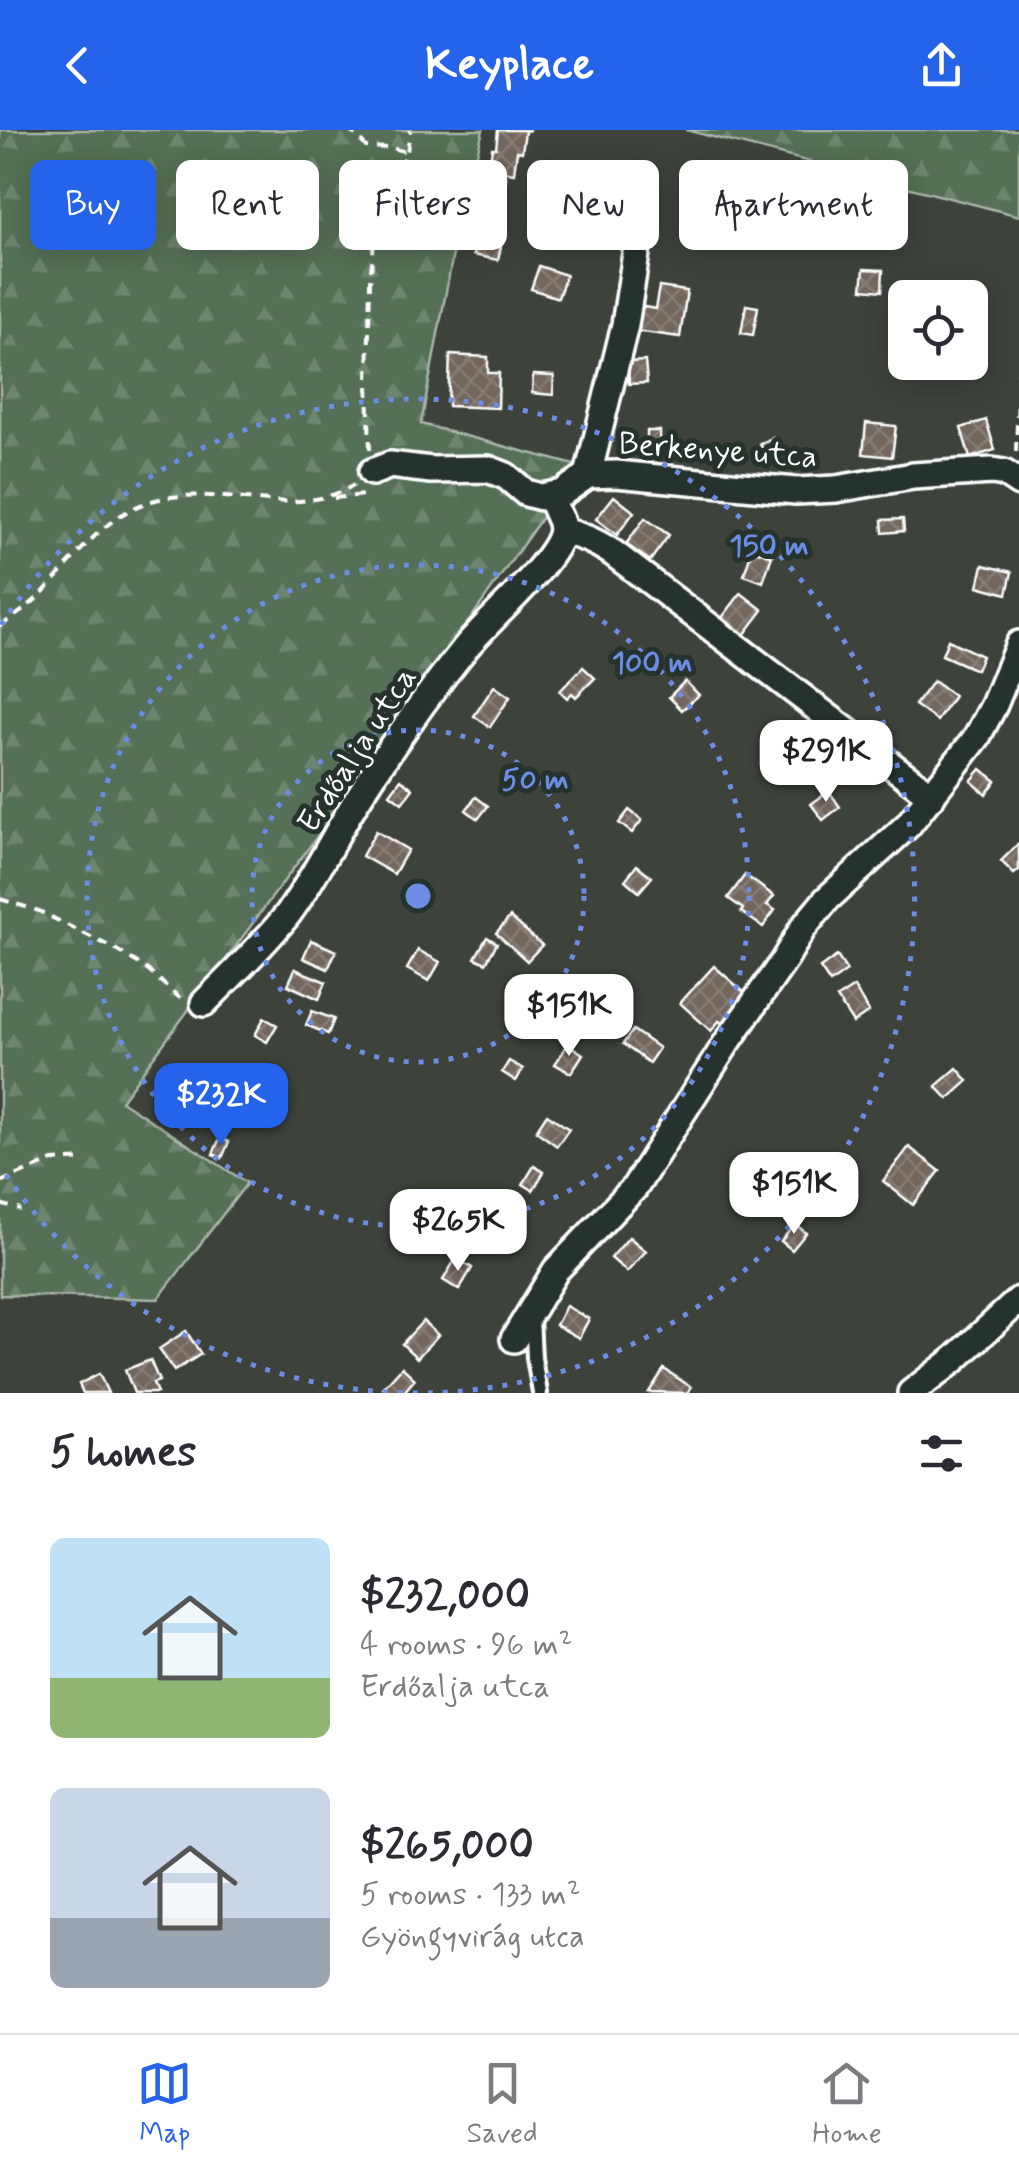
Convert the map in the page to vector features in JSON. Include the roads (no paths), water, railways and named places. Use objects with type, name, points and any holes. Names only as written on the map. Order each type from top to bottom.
[{"type":"street","points":[[372,472],[390,464],[431,470],[488,470],[506,476],[526,493],[541,498],[562,493],[588,475],[625,324],[637,250]]},
{"type":"street","name":"Berkenye utca","points":[[588,475],[616,474],[796,491],[836,490],[914,476],[1018,472]]},
{"type":"street","points":[[550,497],[562,530],[579,534],[613,552],[932,796]]},
{"type":"street","name":"Erdőalja utca","points":[[204,1003],[286,916],[353,806],[428,695],[468,644],[550,557],[561,540],[562,530]]},
{"type":"street","points":[[514,1340],[556,1270],[634,1187],[803,928],[827,899],[908,825],[978,737],[1019,644]]},
{"type":"street","points":[[911,1393],[1019,1300]]},
{"type":"lane","points":[[532,1309],[540,1393]]}]
